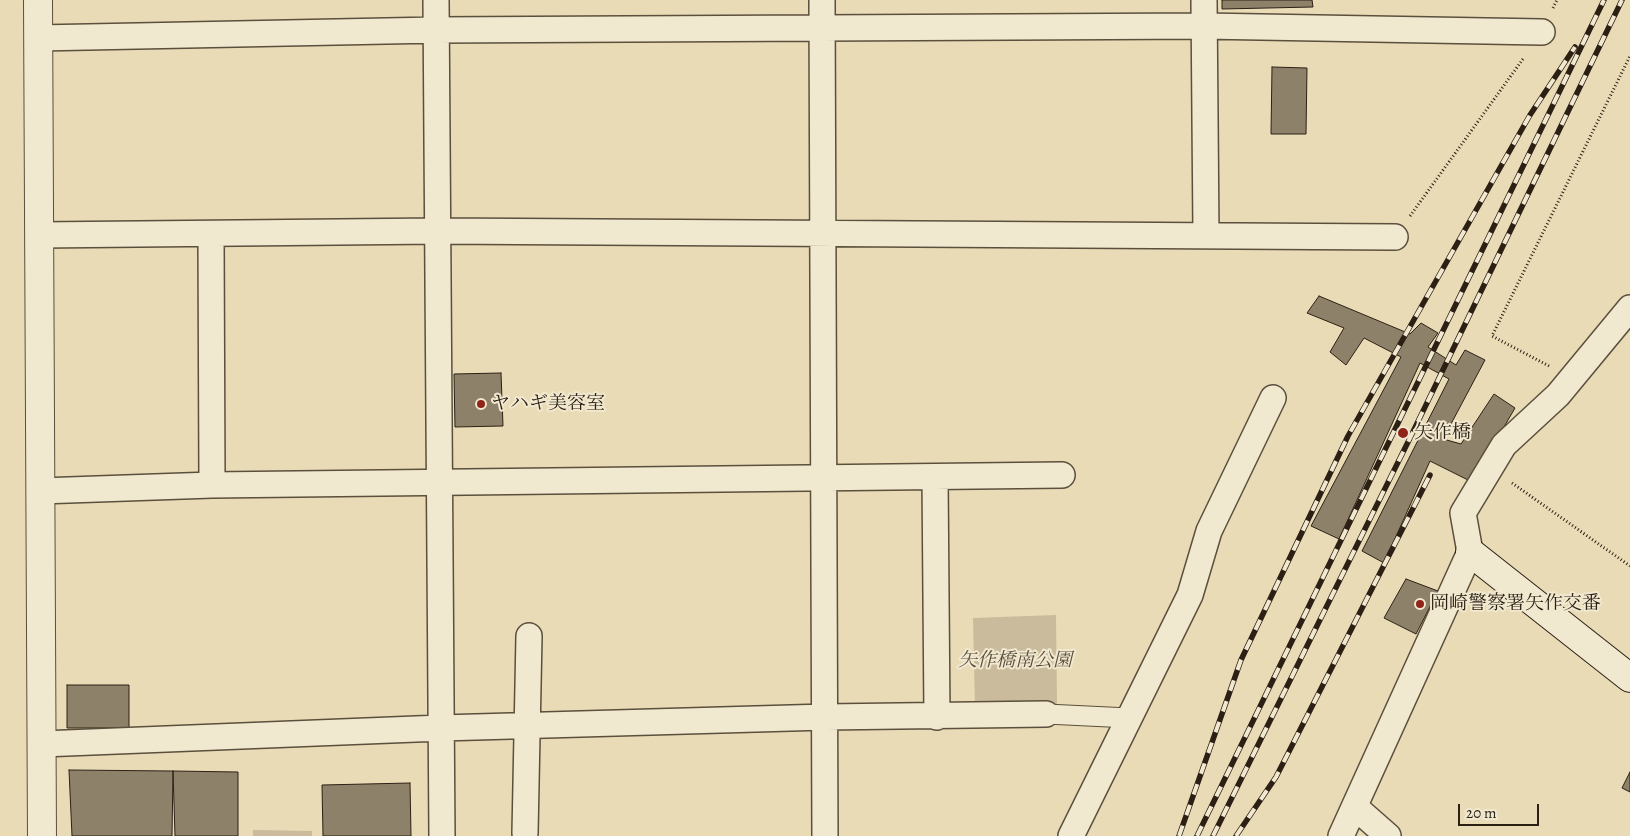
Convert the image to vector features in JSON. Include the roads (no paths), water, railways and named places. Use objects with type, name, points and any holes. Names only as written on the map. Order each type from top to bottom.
[{"type":"street","points":[[38,0],[42,836]]},
{"type":"street","points":[[436,0],[442,836]]},
{"type":"street","points":[[822,0],[826,836]]},
{"type":"street","points":[[1204,0],[1206,236]]},
{"type":"street","points":[[38,38],[436,30],[1204,26],[1542,32]]},
{"type":"street","points":[[39,235],[211,235],[438,231],[1395,237]]},
{"type":"street","points":[[211,235],[212,485]]},
{"type":"street","points":[[1341,836],[1470,552],[1463,513],[1504,445],[1558,394],[1630,308]]},
{"type":"street","points":[[1071,836],[1190,595],[1209,531],[1274,398]]},
{"type":"street","points":[[40,491],[212,485],[1062,476]]},
{"type":"street","points":[[935,477],[937,717]]},
{"type":"street","points":[[1470,552],[1630,678]]},
{"type":"street","points":[[525,833],[529,636]]},
{"type":"street","points":[[42,744],[527,725],[826,717],[937,717],[1046,714],[1129,718]]},
{"type":"street","points":[[1355,807],[1388,836]]},
{"type":"railway","points":[[1197,836],[1604,0]]},
{"type":"railway","points":[[1213,836],[1410,438],[1622,0]]},
{"type":"railway","points":[[1179,836],[1241,660],[1348,436],[1530,115],[1575,47]]},
{"type":"railway","points":[[1236,836],[1276,777],[1430,475]]},
{"type":"place","name":"ヤハギ美容室","points":[[481,404]]},
{"type":"place","name":"矢作橋","points":[[1403,433]]},
{"type":"place","name":"岡崎警察署矢作交番","points":[[1420,604]]},
{"type":"park label","name":"矢作橋南公園","points":[[1015,661]]}]
